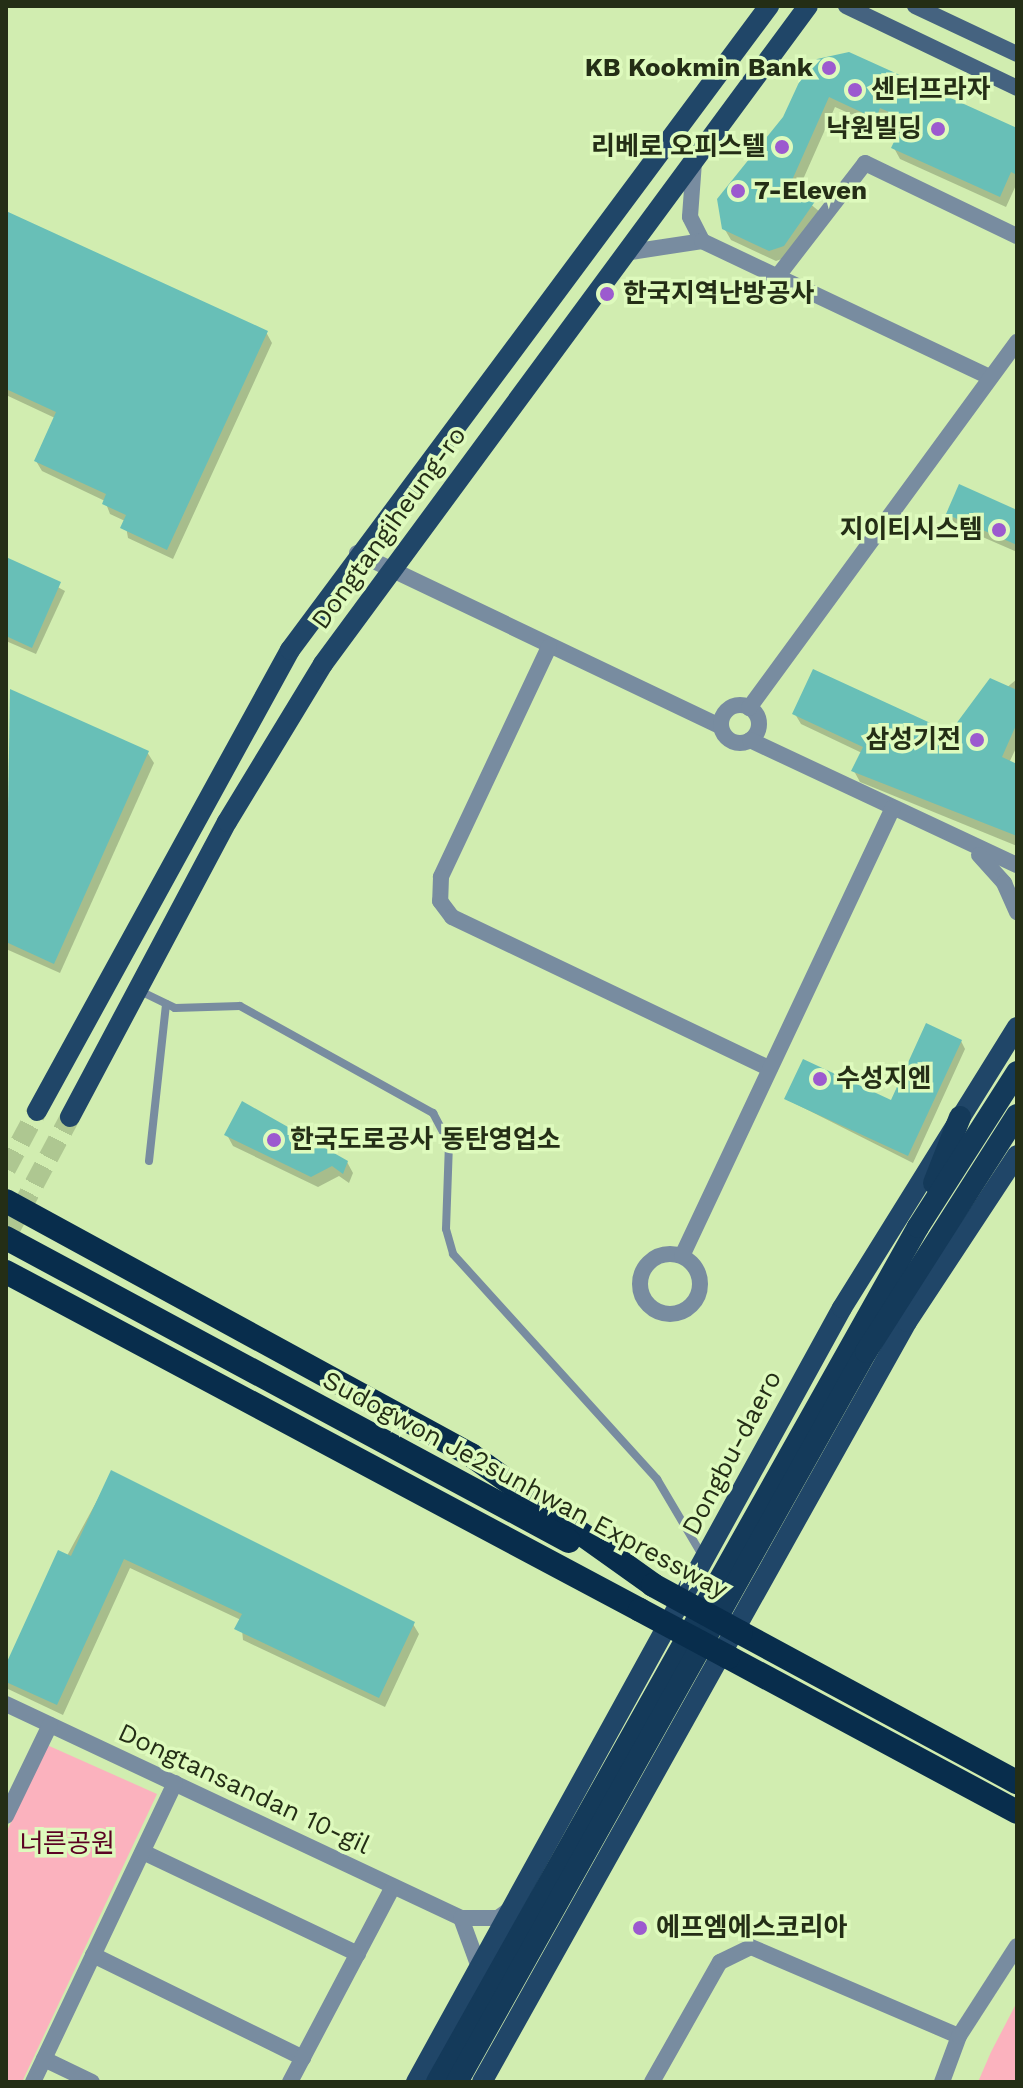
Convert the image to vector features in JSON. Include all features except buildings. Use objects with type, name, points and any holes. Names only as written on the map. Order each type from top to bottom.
[{"type":"highway","name":"Dongbu-daero","points":[[437,2082],[918,1227],[1017,1072]]},
{"type":"highway","points":[[457,2082],[917,1272],[1017,1115]]},
{"type":"highway","points":[[918,1227],[960,1117]]},
{"type":"highway","points":[[917,1272],[1017,1144]]},
{"type":"highway","points":[[8,1202],[460,1448],[653,1585]]},
{"type":"highway","name":"Sudogwon Je2sunhwan Expressway","points":[[6,1238],[1017,1782]]},
{"type":"highway","points":[[6,1272],[1017,1812]]},
{"type":"highway","points":[[6,1284],[114,1332]]},
{"type":"main road","name":"Dongtangiheung-ro","points":[[37,1111],[227,756],[357,553],[769,6]]},
{"type":"main road","name":"Dongtangiheung-ro","points":[[70,1117],[258,766],[385,572],[808,6]]},
{"type":"main road","points":[[846,6],[1017,88]]},
{"type":"main road","points":[[915,6],[1017,54]]},
{"type":"main road","name":"Dongbu-daero","points":[[416,2082],[842,1308],[1017,1027]]},
{"type":"main road","points":[[482,2082],[907,1322],[1017,1155]]},
{"type":"street","points":[[694,162],[690,217],[702,241]]},
{"type":"street","points":[[777,277],[865,163],[1017,236]]},
{"type":"street","points":[[624,253],[702,241],[990,377]]},
{"type":"street","points":[[749,708],[1017,342]]},
{"type":"street","points":[[357,553],[385,572],[721,727],[732,741],[750,740],[1017,865]]},
{"type":"street","points":[[549,647],[441,877],[440,901],[452,917],[770,1069]]},
{"type":"street","points":[[721,727],[731,708],[749,708]]},
{"type":"street","points":[[749,708],[759,723],[750,740]]},
{"type":"street","points":[[682,1256],[893,808]]},
{"type":"street","points":[[966,843],[995,870],[1017,912]]},
{"type":"street","name":"Dongtansandan 10-gil","points":[[6,1704],[461,1918]]},
{"type":"street","points":[[6,1816],[50,1725]]},
{"type":"street","points":[[33,2082],[175,1783]]},
{"type":"street","points":[[143,1852],[358,1954]]},
{"type":"street","points":[[290,2082],[393,1887]]},
{"type":"street","points":[[480,1970],[461,1918],[498,1918],[516,1904]]},
{"type":"street","points":[[942,2082],[959,2036],[1017,1946]]},
{"type":"street","points":[[652,2082],[720,1962],[751,1947],[959,2036]]},
{"type":"street","points":[[93,1955],[303,2058]]},
{"type":"street","points":[[44,2059],[92,2082]]},
{"type":"lane","points":[[137,990],[166,1004],[240,1006],[433,1113],[449,1143],[446,1229],[453,1254],[657,1479],[705,1561]]},
{"type":"lane","points":[[149,1161],[166,1004]]},
{"type":"green space","name":"너른공원","points":[[47,1745],[157,1794],[22,2082],[6,2082],[6,1833]]},
{"type":"green space","points":[[1017,2002],[1017,2082],[978,2082],[991,2052]]},
{"type":"tunnel","points":[[6,1169],[37,1111]]},
{"type":"tunnel","points":[[6,1237],[70,1117]]},
{"type":"place","name":"KB Kookmin Bank","points":[[829,68]]},
{"type":"place","name":"센터프라자","points":[[855,90]]},
{"type":"place","name":"낙원빌딩","points":[[938,129]]},
{"type":"place","name":"리베로 오피스텔","points":[[782,147]]},
{"type":"place","name":"7-Eleven","points":[[738,191]]},
{"type":"place","name":"한국지역난방공사","points":[[607,294]]},
{"type":"place","name":"지이티시스템","points":[[999,530]]},
{"type":"place","name":"삼성기전","points":[[977,740]]},
{"type":"place","name":"수성지엔","points":[[820,1079]]},
{"type":"place","name":"한국도로공사 동탄영업소","points":[[274,1140]]},
{"type":"place","name":"에프엠에스코리아","points":[[640,1928]]}]
